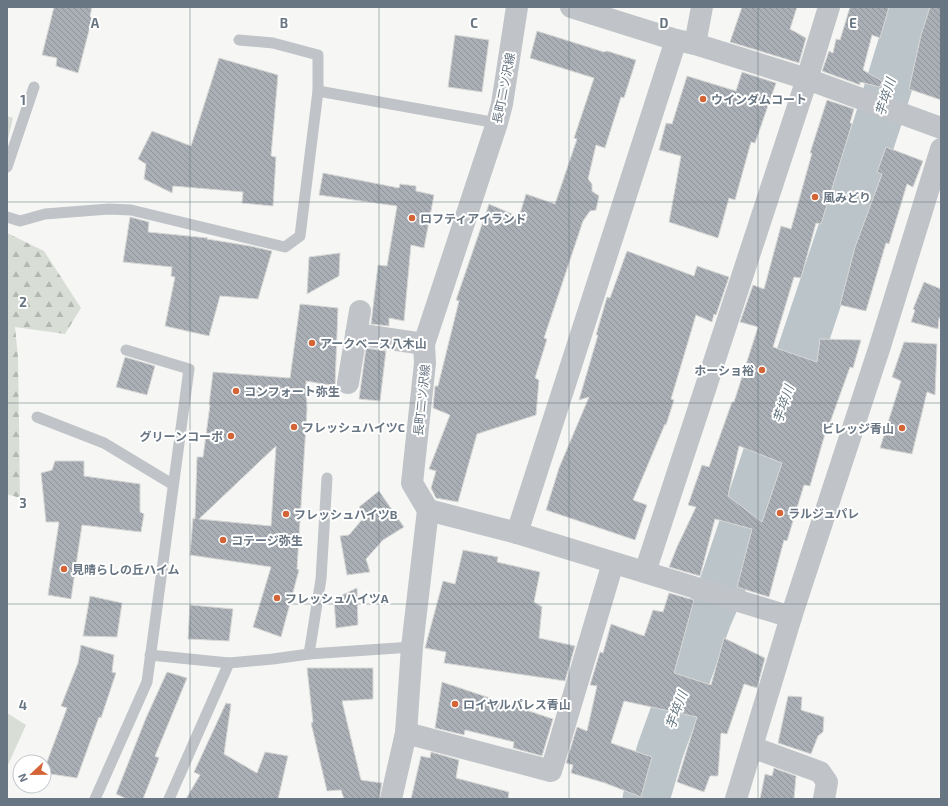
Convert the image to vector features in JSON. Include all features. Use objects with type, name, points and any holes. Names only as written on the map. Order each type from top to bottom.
[{"type":"street","name":"長町二ツ沢線","points":[[428,510],[412,483],[425,363],[424,344],[498,123],[517,7]]},
{"type":"street","points":[[571,7],[807,79],[941,128]]},
{"type":"street","points":[[517,533],[686,42],[702,7]]},
{"type":"street","points":[[645,572],[807,79],[829,7]]},
{"type":"street","points":[[736,799],[791,617],[877,353],[941,149]]},
{"type":"street","points":[[348,383],[360,311]]},
{"type":"street","points":[[356,334],[424,344]]},
{"type":"street","points":[[391,799],[406,733],[412,647],[428,510],[517,533],[728,599],[791,617]]},
{"type":"street","points":[[406,733],[551,770],[613,563]]},
{"type":"street","points":[[752,747],[820,772],[827,782],[824,799]]},
{"type":"lane","points":[[7,216],[20,221],[45,214],[109,209],[131,210],[285,246],[300,236],[318,91],[318,55],[273,43],[239,40]]},
{"type":"lane","points":[[7,167],[34,87]]},
{"type":"lane","points":[[318,91],[498,123]]},
{"type":"lane","points":[[95,799],[147,682],[172,484],[189,369],[126,350]]},
{"type":"lane","points":[[36,417],[104,443],[172,484]]},
{"type":"lane","points":[[309,654],[321,579],[327,478]]},
{"type":"lane","points":[[150,655],[229,663],[309,654],[412,647]]},
{"type":"lane","points":[[169,799],[229,663]]},
{"type":"green space","points":[[7,116],[13,118],[7,143]]},
{"type":"green space","points":[[7,233],[44,251],[81,308],[65,334],[15,327],[18,357],[20,498],[7,494]]},
{"type":"green space","points":[[7,713],[26,725],[7,767]]},
{"type":"building","points":[[54,7],[92,7],[90,16],[92,19],[78,73],[56,66],[57,58],[42,55]]},
{"type":"building","points":[[742,7],[797,7],[790,29],[806,38],[799,63],[730,42]]},
{"type":"building","points":[[850,7],[889,7],[880,38],[872,35],[863,70],[882,81],[880,87],[860,82],[860,85],[822,71],[829,51],[833,53],[836,39],[840,40]]},
{"type":"building","points":[[930,7],[941,7],[941,100],[909,89],[921,35]]},
{"type":"building","points":[[537,31],[604,52],[607,51],[636,60],[624,98],[621,97],[605,148],[596,145],[588,179],[592,184],[592,191],[599,196],[596,210],[590,211],[583,221],[544,338],[547,339],[535,378],[539,380],[536,415],[477,434],[458,502],[436,498],[431,488],[436,471],[429,469],[450,415],[433,408],[435,386],[438,386],[459,301],[456,300],[489,204],[519,217],[526,194],[555,204],[577,139],[574,138],[594,78],[530,58]]},
{"type":"building","points":[[455,35],[489,40],[482,92],[448,87]]},
{"type":"building","points":[[219,58],[278,75],[271,156],[276,157],[273,206],[242,203],[243,192],[173,186],[172,193],[144,179],[146,164],[138,159],[152,131],[191,146]]},
{"type":"building","points":[[742,72],[776,83],[755,143],[751,142],[735,200],[729,198],[718,238],[669,222],[681,156],[659,150],[666,123],[672,124],[687,76],[736,91]]},
{"type":"building","points":[[827,100],[854,109],[850,123],[852,124],[821,224],[816,223],[801,278],[794,277],[773,347],[817,362],[820,339],[861,340],[853,368],[850,367],[828,428],[827,427],[810,486],[804,485],[787,541],[784,540],[769,597],[737,587],[752,529],[715,519],[700,576],[669,567],[696,507],[688,505],[702,465],[709,467],[732,402],[734,402],[758,327],[740,322],[753,285],[764,289],[781,226],[791,229],[812,153],[810,153]],"holes":[[[739,446],[782,463],[762,522],[728,496]]]},
{"type":"building","points":[[886,147],[923,161],[913,187],[907,184],[889,244],[886,243],[866,311],[840,305],[855,247],[882,174],[877,172]]},
{"type":"building","points":[[323,173],[399,188],[400,184],[416,186],[416,191],[434,195],[424,248],[411,245],[404,321],[389,318],[389,326],[371,324],[378,265],[387,266],[397,206],[319,195]]},
{"type":"building","points":[[130,217],[149,222],[148,232],[208,238],[207,239],[272,251],[258,299],[220,296],[209,336],[165,326],[175,277],[171,276],[172,267],[123,262]]},
{"type":"building","points":[[627,251],[694,276],[697,266],[729,277],[716,315],[714,314],[712,322],[696,315],[671,399],[674,400],[666,425],[665,424],[633,500],[647,505],[635,540],[546,510],[559,468],[589,397],[579,400],[598,335],[596,335],[607,297],[610,298]]},
{"type":"building","points":[[340,253],[339,276],[307,294],[309,257]]},
{"type":"building","points":[[924,282],[941,289],[941,319],[939,318],[938,329],[911,322],[915,310],[913,309]]},
{"type":"building","points":[[300,304],[338,308],[335,386],[306,381],[307,410],[297,569],[299,570],[281,637],[253,627],[271,567],[190,555],[193,518],[195,519],[197,457],[203,457],[213,372],[290,378]],"holes":[[[276,446],[271,526],[199,519]]]},
{"type":"building","points":[[904,342],[937,344],[935,395],[927,392],[912,454],[880,448],[901,381],[892,377]]},
{"type":"building","points":[[366,348],[386,351],[380,401],[359,399]]},
{"type":"building","points":[[125,357],[155,366],[147,395],[116,387]]},
{"type":"building","points":[[55,461],[84,461],[84,476],[140,484],[140,512],[144,514],[141,532],[82,525],[71,599],[48,595],[59,522],[46,522],[41,473],[52,470]]},
{"type":"building","points":[[379,491],[404,527],[383,540],[366,559],[370,572],[347,575],[340,536],[349,535],[366,515],[359,507]]},
{"type":"building","points":[[463,550],[498,557],[497,562],[540,572],[534,602],[542,607],[539,638],[575,646],[565,681],[444,663],[446,652],[425,648],[443,581],[455,584]]},
{"type":"building","points":[[357,588],[358,625],[336,628],[334,599]]},
{"type":"building","points":[[669,593],[694,600],[674,673],[711,685],[724,638],[765,658],[757,688],[744,684],[727,734],[721,733],[718,776],[710,776],[704,792],[677,782],[697,717],[624,701],[611,743],[652,757],[641,797],[605,783],[571,773],[573,765],[566,763],[577,727],[587,731],[597,686],[590,685],[600,652],[603,653],[611,624],[644,636],[653,610],[663,612]]},
{"type":"building","points":[[90,596],[122,603],[117,637],[83,636]]},
{"type":"building","points":[[190,605],[233,609],[229,641],[188,639]]},
{"type":"building","points":[[81,645],[114,655],[112,672],[116,673],[101,718],[99,717],[77,778],[52,774],[52,754],[50,754],[67,708],[61,706],[78,663]]},
{"type":"building","points":[[307,668],[373,668],[373,699],[342,701],[361,780],[382,783],[379,799],[344,799],[341,790],[327,791],[311,723],[313,722]]},
{"type":"building","points":[[167,672],[187,678],[155,756],[159,758],[143,799],[127,799],[116,794],[146,718]]},
{"type":"building","points":[[442,682],[553,719],[542,756],[513,748],[514,742],[465,730],[464,735],[435,728]]},
{"type":"building","points":[[788,696],[802,697],[801,710],[824,717],[823,732],[818,736],[811,754],[778,743]]},
{"type":"building","points":[[226,703],[231,704],[224,754],[257,773],[265,752],[288,756],[278,799],[186,799],[200,775],[194,772]]},
{"type":"building","points":[[431,752],[459,760],[456,778],[509,792],[508,799],[411,799],[421,756],[430,758]]},
{"type":"building","points":[[774,768],[796,776],[794,799],[760,799],[765,774],[772,776]]},
{"type":"waterway","name":"芋埣川","points":[[646,799],[660,751],[709,616],[723,584],[877,124],[913,7]]},
{"type":"place","name":"ウインダムコート","points":[[703,99]]},
{"type":"place","name":"風みどり","points":[[815,197]]},
{"type":"place","name":"ロフティアイランド","points":[[412,218]]},
{"type":"place","name":"アークベース八木山","points":[[312,343]]},
{"type":"place","name":"ホーショ裕","points":[[762,370]]},
{"type":"place","name":"コンフォート弥生","points":[[236,391]]},
{"type":"place","name":"フレッシュハイツC","points":[[294,427]]},
{"type":"place","name":"ビレッジ青山","points":[[902,428]]},
{"type":"place","name":"グリーンコーポ","points":[[231,436]]},
{"type":"place","name":"ラルジュパレ","points":[[780,513]]},
{"type":"place","name":"フレッシュハイツB","points":[[286,514]]},
{"type":"place","name":"コテージ弥生","points":[[223,540]]},
{"type":"place","name":"見晴らしの丘ハイム","points":[[64,569]]},
{"type":"place","name":"フレッシュハイツA","points":[[277,598]]},
{"type":"place","name":"ロイヤルパレス青山","points":[[455,704]]}]
